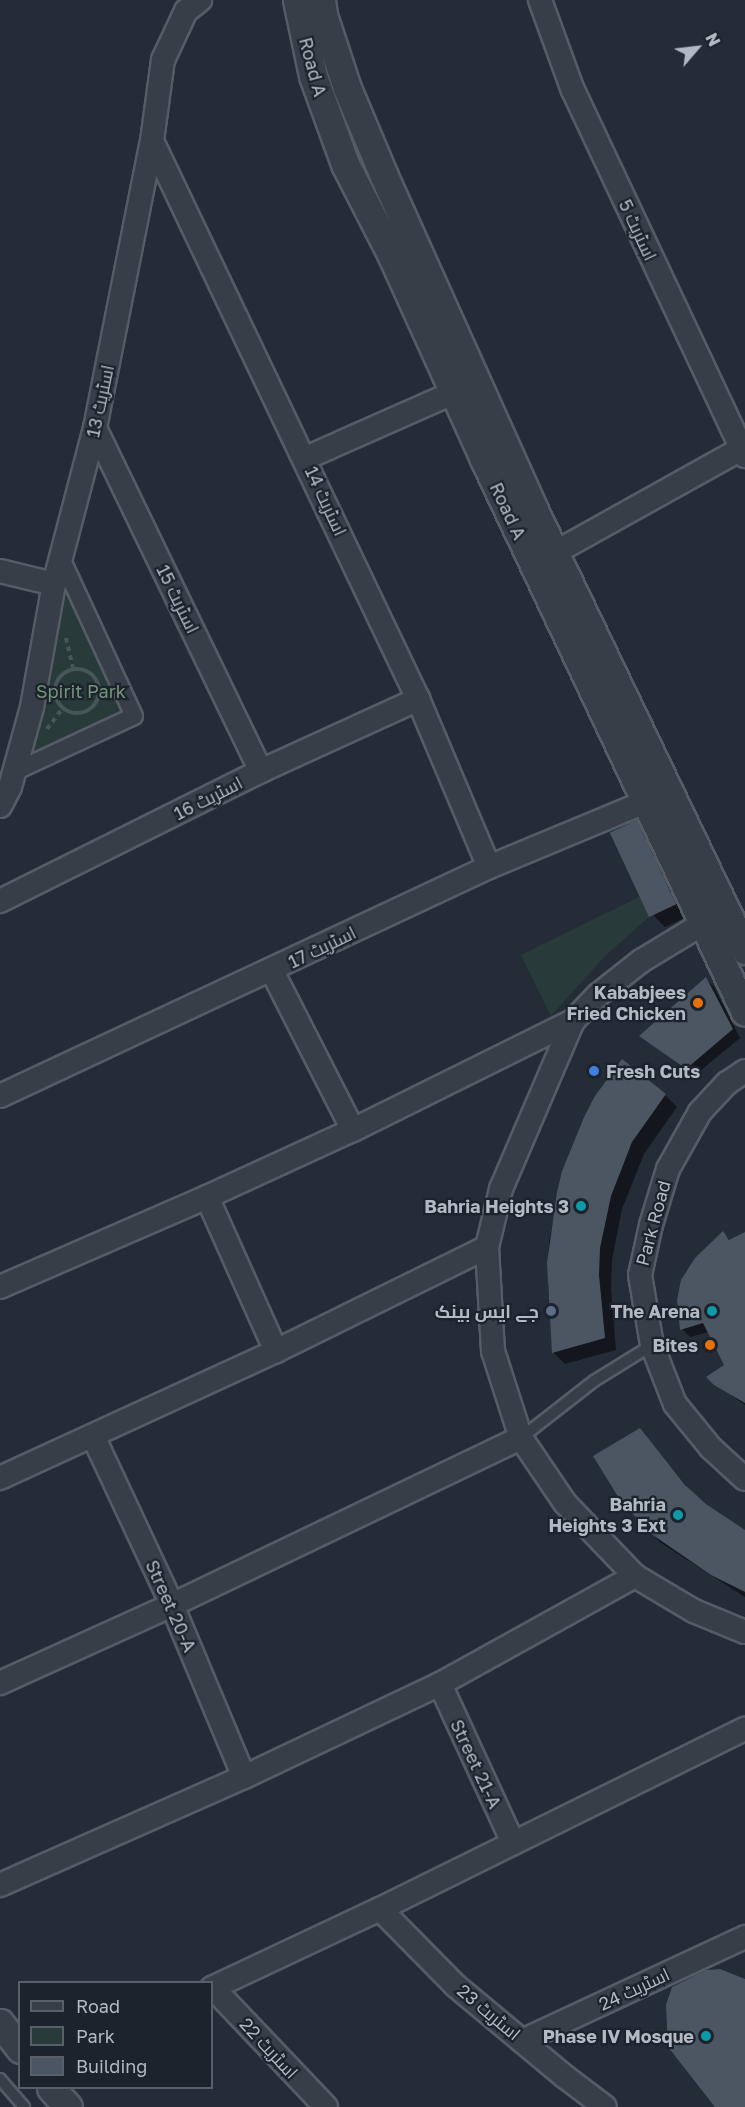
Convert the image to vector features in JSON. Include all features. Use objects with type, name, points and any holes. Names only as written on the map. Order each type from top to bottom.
[{"type":"street","name":"اسٹریٹ 13","points":[[0,806],[15,772],[32,707],[54,584],[95,428],[152,141],[163,60],[186,11],[200,0]]},
{"type":"street","name":"Road A","points":[[297,0],[313,76],[345,164],[392,256],[745,1012]]},
{"type":"street","name":"Road A","points":[[321,0],[322,15],[347,88],[384,176],[534,510],[745,950]]},
{"type":"street","name":"اسٹریٹ 5","points":[[540,0],[572,88],[743,452]]},
{"type":"street","name":"اسٹریٹ 14","points":[[152,141],[306,458],[418,699],[489,867]]},
{"type":"street","points":[[306,458],[455,392]]},
{"type":"street","name":"اسٹریٹ 15","points":[[95,428],[261,771]]},
{"type":"street","points":[[556,552],[743,452]]},
{"type":"street","points":[[15,772],[134,716],[61,558]]},
{"type":"street","points":[[0,571],[54,584]]},
{"type":"street","name":"اسٹریٹ 16","points":[[0,901],[261,771],[418,699]]},
{"type":"street","name":"اسٹریٹ 17","points":[[0,1096],[272,971],[489,867],[645,802]]},
{"type":"street","points":[[0,1287],[207,1197],[353,1130],[573,1021],[599,994],[641,961],[704,925],[726,909]]},
{"type":"street","points":[[272,971],[353,1130]]},
{"type":"street","points":[[573,1021],[501,1189],[487,1248],[493,1351],[521,1438],[565,1503],[635,1576],[694,1611],[745,1632]]},
{"type":"street","name":"Park Road","points":[[745,1071],[728,1083],[699,1112],[668,1169],[651,1225],[640,1275],[652,1345],[675,1404],[711,1448],[745,1479]]},
{"type":"street","points":[[207,1197],[276,1351]]},
{"type":"street","points":[[0,1478],[276,1351],[487,1248]]},
{"type":"street","name":"Street 20-A","points":[[93,1436],[171,1605],[244,1777]]},
{"type":"street","points":[[0,1683],[171,1605],[521,1438]]},
{"type":"street","points":[[0,1885],[244,1777],[440,1684],[635,1576]]},
{"type":"street","name":"Street 21-A","points":[[440,1684],[513,1844]]},
{"type":"street","points":[[213,1988],[380,1909],[745,1729]]},
{"type":"street","name":"اسٹریٹ 23","points":[[380,1909],[456,1986],[605,2107]]},
{"type":"street","name":"اسٹریٹ 24","points":[[522,2040],[745,1937]]},
{"type":"street","name":"اسٹریٹ 22","points":[[213,1989],[326,2107]]},
{"type":"street","points":[[0,2023],[18,2046]]},
{"type":"street","points":[[52,2089],[68,2107]]},
{"type":"lane","points":[[521,1438],[594,1381],[652,1345]]},
{"type":"lane","points":[[0,2079],[24,2107]]},
{"type":"path","points":[[80,669],[93,676],[99,689],[98,697],[90,709],[76,713],[63,708],[55,696],[54,689],[60,676],[66,671],[80,669]]},
{"type":"path","points":[[50,755],[42,732],[50,728],[63,708]]},
{"type":"green space","name":"Spirit Park","points":[[64,564],[132,710],[29,762]]},
{"type":"green space","points":[[641,896],[650,916],[605,956],[551,1016],[521,955]]},
{"type":"building","points":[[637,820],[676,904],[649,917],[610,833]]},
{"type":"building","name":"Kababjees Fried Chicken","points":[[706,977],[733,1029],[686,1069],[639,1036]]},
{"type":"building","name":"Bahria Heights 3","points":[[622,1059],[666,1094],[632,1142],[611,1196],[600,1248],[599,1275],[605,1338],[552,1353],[547,1263],[562,1171],[595,1096]]},
{"type":"building","name":"The Arena","points":[[723,1231],[729,1240],[745,1232],[745,1403],[714,1385],[706,1377],[724,1365],[703,1323],[680,1330],[677,1300],[681,1280],[695,1258]]},
{"type":"building","name":"Bahria Heights 3 Ext","points":[[640,1428],[685,1485],[706,1504],[745,1530],[745,1592],[711,1575],[647,1531],[617,1495],[593,1456]]},
{"type":"building","name":"Phase IV Mosque","points":[[720,1969],[745,1979],[745,2107],[715,2107],[668,2047],[666,2005],[672,1987],[706,1970]]},
{"type":"waterway","points":[[328,72],[336,103]]},
{"type":"place","name":"Kababjees Fried Chicken","points":[[698,1003]]},
{"type":"place","name":"Fresh Cuts","points":[[594,1071]]},
{"type":"place","name":"Bahria Heights 3","points":[[581,1206]]},
{"type":"place","name":"جے ایس بینک","points":[[551,1311]]},
{"type":"place","name":"The Arena","points":[[712,1311]]},
{"type":"place","name":"Bites","points":[[710,1345]]},
{"type":"place","name":"Bahria Heights 3 Ext","points":[[678,1515]]},
{"type":"place","name":"Phase IV Mosque","points":[[706,2036]]}]
